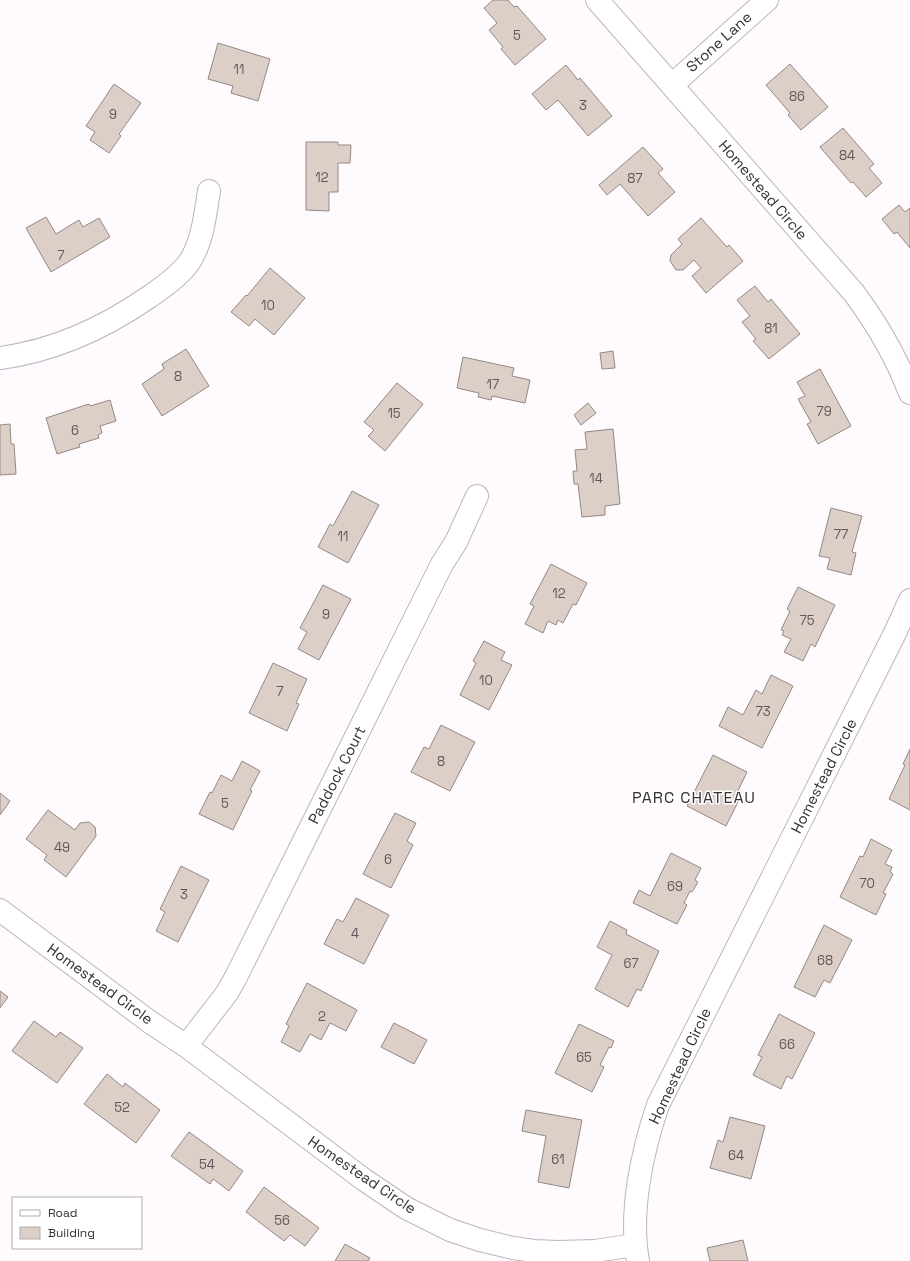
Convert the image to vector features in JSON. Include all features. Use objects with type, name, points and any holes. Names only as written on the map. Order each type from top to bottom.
[{"type":"street","name":"Homestead Circle","points":[[597,0],[854,293],[873,319],[891,349],[910,393]]},
{"type":"street","name":"Stone Lane","points":[[672,85],[767,0]]},
{"type":"street","points":[[0,358],[40,350],[86,334],[113,320],[160,290],[190,261],[202,233],[209,191]]},
{"type":"street","name":"Paddock Court","points":[[186,1046],[227,993],[236,977],[435,578],[456,542],[477,496]]},
{"type":"street","name":"Homestead Circle","points":[[0,910],[150,1022],[186,1046],[363,1179],[406,1208],[450,1230],[480,1240],[513,1248],[558,1252],[595,1251],[637,1253],[637,1197],[643,1156],[658,1105],[892,640],[910,600]]},
{"type":"building","points":[[493,0],[508,0],[514,7],[517,6],[546,39],[515,65],[501,49],[503,47],[489,30],[497,23],[484,8]]},
{"type":"building","points":[[218,43],[270,59],[258,101],[231,93],[233,86],[208,79]]},
{"type":"building","points":[[790,64],[828,107],[801,130],[788,115],[790,113],[766,85]]},
{"type":"building","points":[[566,65],[578,80],[580,78],[612,116],[588,136],[558,100],[546,110],[532,94]]},
{"type":"building","points":[[114,84],[141,103],[119,134],[121,136],[109,153],[90,140],[95,132],[86,126]]},
{"type":"building","points":[[843,128],[874,164],[869,168],[882,183],[866,197],[853,182],[851,183],[820,147]]},
{"type":"building","points":[[306,142],[338,142],[338,145],[351,145],[350,163],[338,163],[338,192],[329,192],[329,211],[306,210]]},
{"type":"building","points":[[643,147],[663,169],[658,173],[675,192],[648,216],[620,184],[607,195],[599,185]]},
{"type":"building","points":[[899,205],[905,212],[910,208],[910,248],[897,232],[894,234],[882,219]]},
{"type":"building","points":[[46,217],[56,234],[79,220],[83,227],[99,218],[110,237],[51,272],[26,228]]},
{"type":"building","points":[[701,218],[727,247],[729,245],[743,261],[706,293],[692,276],[701,268],[694,260],[683,270],[676,270],[670,261],[671,255],[682,244],[678,239]]},
{"type":"building","points":[[270,268],[305,298],[274,335],[255,319],[249,326],[231,312],[246,295],[247,296]]},
{"type":"building","points":[[755,286],[768,302],[771,299],[800,334],[769,359],[753,341],[756,339],[742,322],[750,316],[737,300]]},
{"type":"building","points":[[186,349],[209,386],[162,416],[142,384],[164,369],[162,364]]},
{"type":"building","points":[[613,351],[615,368],[602,369],[600,353]]},
{"type":"building","points":[[463,357],[514,368],[512,376],[530,380],[525,403],[492,396],[491,400],[478,397],[479,393],[457,388]]},
{"type":"building","points":[[820,369],[851,426],[818,444],[807,424],[811,422],[798,399],[805,396],[797,382]]},
{"type":"building","points":[[397,383],[423,404],[385,451],[368,436],[374,430],[364,422]]},
{"type":"building","points":[[110,400],[116,421],[100,426],[102,433],[98,435],[99,438],[79,444],[80,447],[57,454],[46,418],[89,404],[90,406]]},
{"type":"building","points":[[588,403],[596,413],[581,425],[574,415]]},
{"type":"building","points":[[10,424],[11,444],[14,444],[16,474],[0,475],[0,425]]},
{"type":"building","points":[[613,429],[620,504],[605,506],[605,515],[582,517],[578,484],[574,484],[573,471],[577,471],[575,450],[587,449],[585,432]]},
{"type":"building","points":[[352,491],[379,505],[348,563],[318,547],[330,524],[333,526]]},
{"type":"building","points":[[831,508],[862,516],[852,552],[856,553],[851,575],[827,569],[830,558],[819,556]]},
{"type":"building","points":[[551,564],[587,583],[576,605],[573,604],[563,623],[558,620],[556,625],[548,621],[543,633],[525,624],[534,606],[530,604]]},
{"type":"building","points":[[323,585],[351,599],[319,660],[298,649],[307,632],[300,628]]},
{"type":"building","points":[[798,587],[835,605],[815,647],[811,644],[803,661],[784,652],[791,639],[782,635],[784,631],[781,630],[790,611],[787,609]]},
{"type":"building","points":[[484,641],[505,652],[501,660],[512,665],[489,710],[460,695],[476,663],[473,661]]},
{"type":"building","points":[[273,663],[307,679],[296,703],[299,704],[287,731],[249,713]]},
{"type":"building","points":[[771,675],[793,686],[762,748],[719,726],[728,707],[743,715],[756,690],[762,694]]},
{"type":"building","points":[[441,725],[475,742],[450,791],[411,772],[424,747],[429,749]]},
{"type":"building","points":[[910,749],[910,810],[889,799],[905,765],[903,764]]},
{"type":"building","points":[[713,755],[747,772],[735,797],[739,800],[726,826],[687,806]]},
{"type":"building","points":[[242,761],[260,771],[233,830],[199,814],[210,792],[212,793],[221,775],[232,781]]},
{"type":"building","points":[[0,793],[10,801],[0,815]]},
{"type":"building","points":[[48,810],[75,830],[80,823],[89,822],[95,827],[96,836],[66,877],[44,860],[47,855],[26,839]]},
{"type":"building","points":[[395,813],[416,823],[407,841],[413,845],[391,888],[363,874]]},
{"type":"building","points":[[871,839],[892,850],[885,864],[892,867],[890,872],[893,874],[883,893],[886,894],[876,915],[840,897],[860,856],[863,857]]},
{"type":"building","points":[[671,853],[701,868],[695,880],[698,882],[692,892],[690,891],[684,903],[687,905],[677,924],[633,903],[639,890],[650,896]]},
{"type":"building","points":[[181,866],[209,880],[178,942],[156,931],[165,912],[160,909]]},
{"type":"building","points":[[356,898],[389,915],[364,964],[324,944],[337,919],[343,922]]},
{"type":"building","points":[[610,921],[627,930],[626,934],[659,951],[641,991],[637,989],[628,1007],[595,989],[612,955],[597,947]]},
{"type":"building","points":[[824,925],[852,940],[830,983],[824,980],[815,997],[794,987]]},
{"type":"building","points":[[307,983],[357,1010],[346,1031],[330,1023],[321,1040],[310,1034],[300,1052],[281,1042],[289,1026],[286,1024]]},
{"type":"building","points":[[0,991],[8,997],[0,1008]]},
{"type":"building","points":[[779,1014],[815,1033],[792,1079],[787,1076],[781,1089],[753,1075],[762,1057],[758,1055]]},
{"type":"building","points":[[34,1021],[56,1037],[60,1032],[83,1048],[57,1083],[12,1051]]},
{"type":"building","points":[[394,1023],[427,1040],[414,1064],[381,1047]]},
{"type":"building","points":[[579,1024],[614,1041],[611,1048],[609,1047],[600,1065],[604,1067],[592,1092],[555,1073]]},
{"type":"building","points":[[107,1074],[123,1087],[125,1083],[160,1110],[136,1143],[84,1104]]},
{"type":"building","points":[[526,1110],[582,1120],[569,1188],[538,1182],[546,1136],[522,1131]]},
{"type":"building","points":[[730,1117],[765,1126],[751,1179],[710,1168],[718,1140],[723,1142]]},
{"type":"building","points":[[189,1132],[243,1171],[229,1191],[213,1179],[210,1184],[171,1156]]},
{"type":"building","points":[[264,1187],[319,1228],[305,1246],[290,1235],[284,1241],[246,1212]]},
{"type":"building","points":[[743,1240],[748,1261],[710,1261],[707,1248]]},
{"type":"building","points":[[345,1244],[370,1258],[368,1261],[335,1261]]},
{"type":"district","name":"PARC CHATEAU","points":[[694,797]]}]
